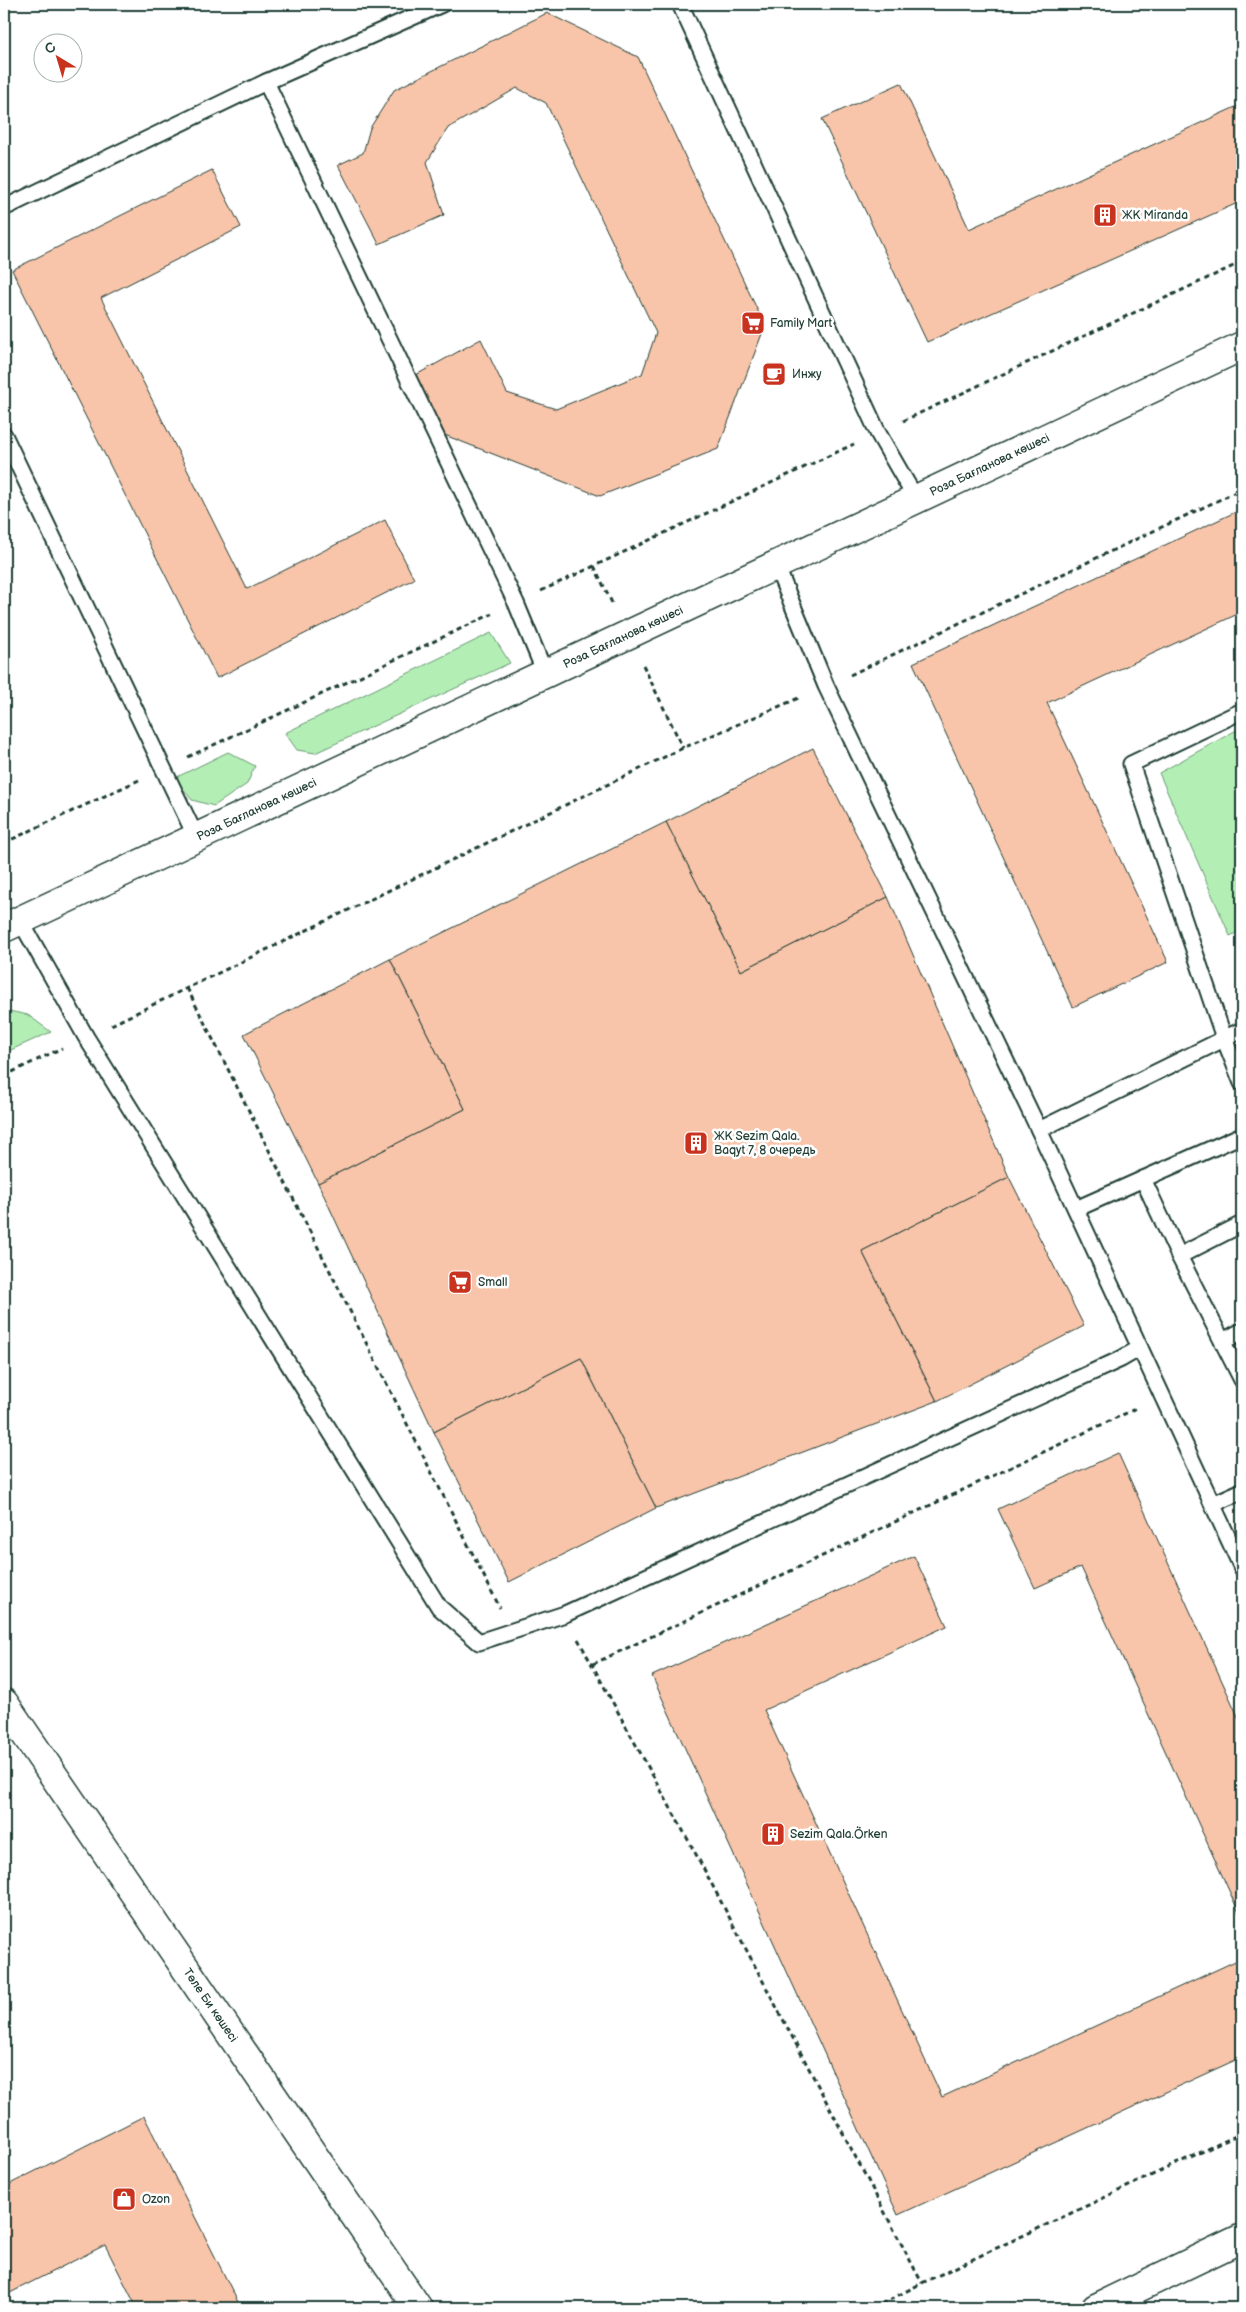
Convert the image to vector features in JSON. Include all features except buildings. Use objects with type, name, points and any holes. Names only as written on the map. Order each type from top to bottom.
[{"type":"street","name":"Роза Бағланова көшесі","points":[[12,924],[1242,346]]},
{"type":"street","name":"Төле Би көшесі","points":[[4,1703],[418,2308]]},
{"type":"street","points":[[1096,2308],[1242,2238]]},
{"type":"lane","points":[[4,208],[266,82],[442,4]]},
{"type":"lane","points":[[680,4],[878,433],[916,499]]},
{"type":"lane","points":[[266,82],[516,603],[545,673]]},
{"type":"lane","points":[[4,435],[196,837]]},
{"type":"lane","points":[[776,565],[826,686],[1039,1130],[1242,1568]]},
{"type":"lane","points":[[1242,711],[1131,764],[1224,1038],[1242,1083]]},
{"type":"lane","points":[[12,924],[86,1037],[439,1607],[479,1642],[565,1614],[1140,1348]]},
{"type":"lane","points":[[1039,1130],[1242,1030]]},
{"type":"lane","points":[[1076,1209],[1242,1135]]},
{"type":"lane","points":[[1143,1179],[1179,1256],[1242,1380]]},
{"type":"lane","points":[[1179,1256],[1242,1224]]},
{"type":"lane","points":[[1223,1341],[1242,1331]]},
{"type":"lane","points":[[1213,1504],[1242,1491]]},
{"type":"path","points":[[4,843],[1242,262]]},
{"type":"path","points":[[4,1076],[683,748],[826,686],[1242,490]]},
{"type":"path","points":[[187,988],[512,1632]]},
{"type":"path","points":[[593,1664],[1163,1396]]},
{"type":"path","points":[[565,1614],[698,1858],[922,2283]]},
{"type":"path","points":[[874,2308],[922,2283],[1242,2133]]},
{"type":"green space","points":[[491,633],[510,663],[315,753],[297,750],[285,733]]},
{"type":"green space","points":[[1242,727],[1242,930],[1230,936],[1159,773]]},
{"type":"green space","points":[[228,752],[255,766],[247,784],[214,806],[192,800],[175,778]]},
{"type":"green space","points":[[4,1010],[28,1015],[51,1032],[4,1053]]},
{"type":"place","name":"ЖК Miranda","points":[[1105,215]]},
{"type":"place","name":"Family Mart","points":[[753,323]]},
{"type":"place","name":"Инжу","points":[[774,374]]},
{"type":"place","name":"ЖК Sezim Qala. Baqyt 7, 8 очередь","points":[[696,1143]]},
{"type":"place","name":"Small","points":[[460,1282]]},
{"type":"place","name":"Sezim Qala.Örken","points":[[773,1834]]},
{"type":"place","name":"Ozon","points":[[124,2199]]}]
